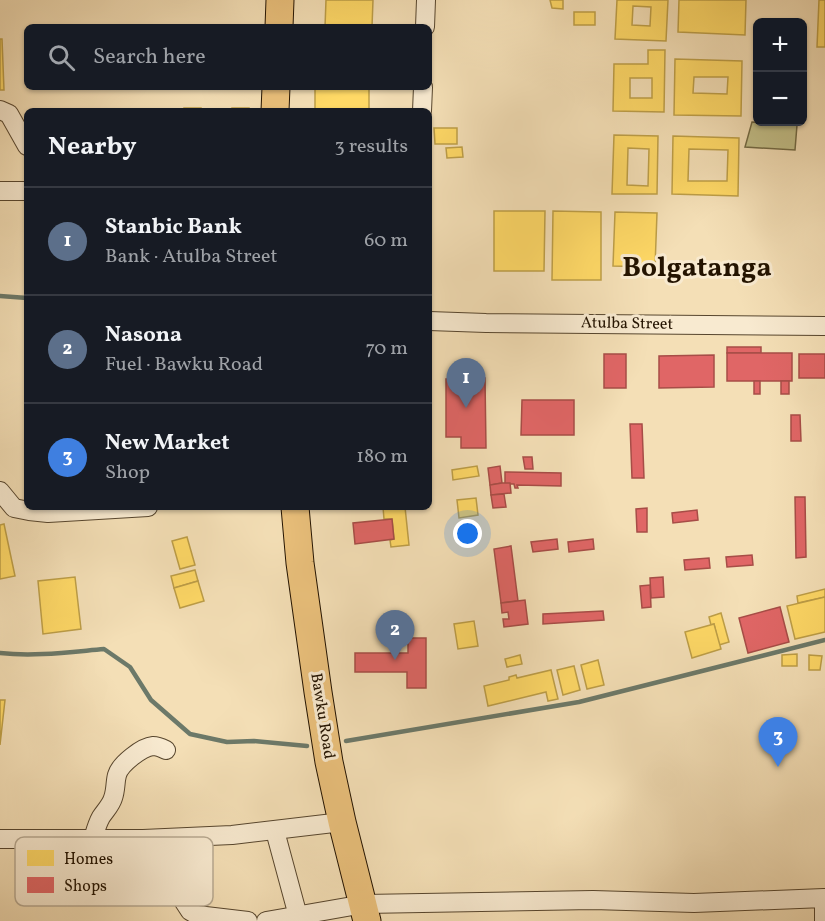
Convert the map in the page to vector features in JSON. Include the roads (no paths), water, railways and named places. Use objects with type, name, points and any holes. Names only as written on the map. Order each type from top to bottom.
[{"type":"highway","points":[[279,24],[280,0]]},
{"type":"highway","points":[[275,108],[276,90]]},
{"type":"highway","name":"Bawku Road","points":[[295,510],[300,563],[329,762],[366,913]]},
{"type":"street","points":[[425,24],[426,0]]},
{"type":"street","points":[[422,108],[423,90]]},
{"type":"street","points":[[0,110],[9,114],[24,141]]},
{"type":"street","points":[[0,191],[24,190]]},
{"type":"street","name":"Atulba Street","points":[[432,321],[825,326]]},
{"type":"street","points":[[0,491],[14,508],[29,511],[48,513],[98,510]]},
{"type":"street","points":[[94,837],[99,820],[114,798],[119,769],[145,748],[151,746],[166,750]]},
{"type":"street","points":[[188,837],[275,831],[342,822]]},
{"type":"street","points":[[275,831],[297,916]]},
{"type":"street","points":[[266,921],[297,916],[592,900],[694,903],[825,898],[824,921]]},
{"type":"street","points":[[187,906],[197,915],[248,921]]},
{"type":"waterway","points":[[0,296],[24,298]]},
{"type":"waterway","points":[[346,741],[579,702],[825,640]]},
{"type":"waterway","points":[[0,653],[39,654],[104,649],[130,667],[151,700],[190,734],[227,742],[254,741],[307,746]]},
{"type":"place","name":"Stanbic Bank","points":[[466,408]]},
{"type":"place","name":"Nasona","points":[[395,660]]},
{"type":"place","name":"New Market","points":[[778,767]]},
{"type":"district","name":"Bolgatanga","points":[[697,268]]}]
